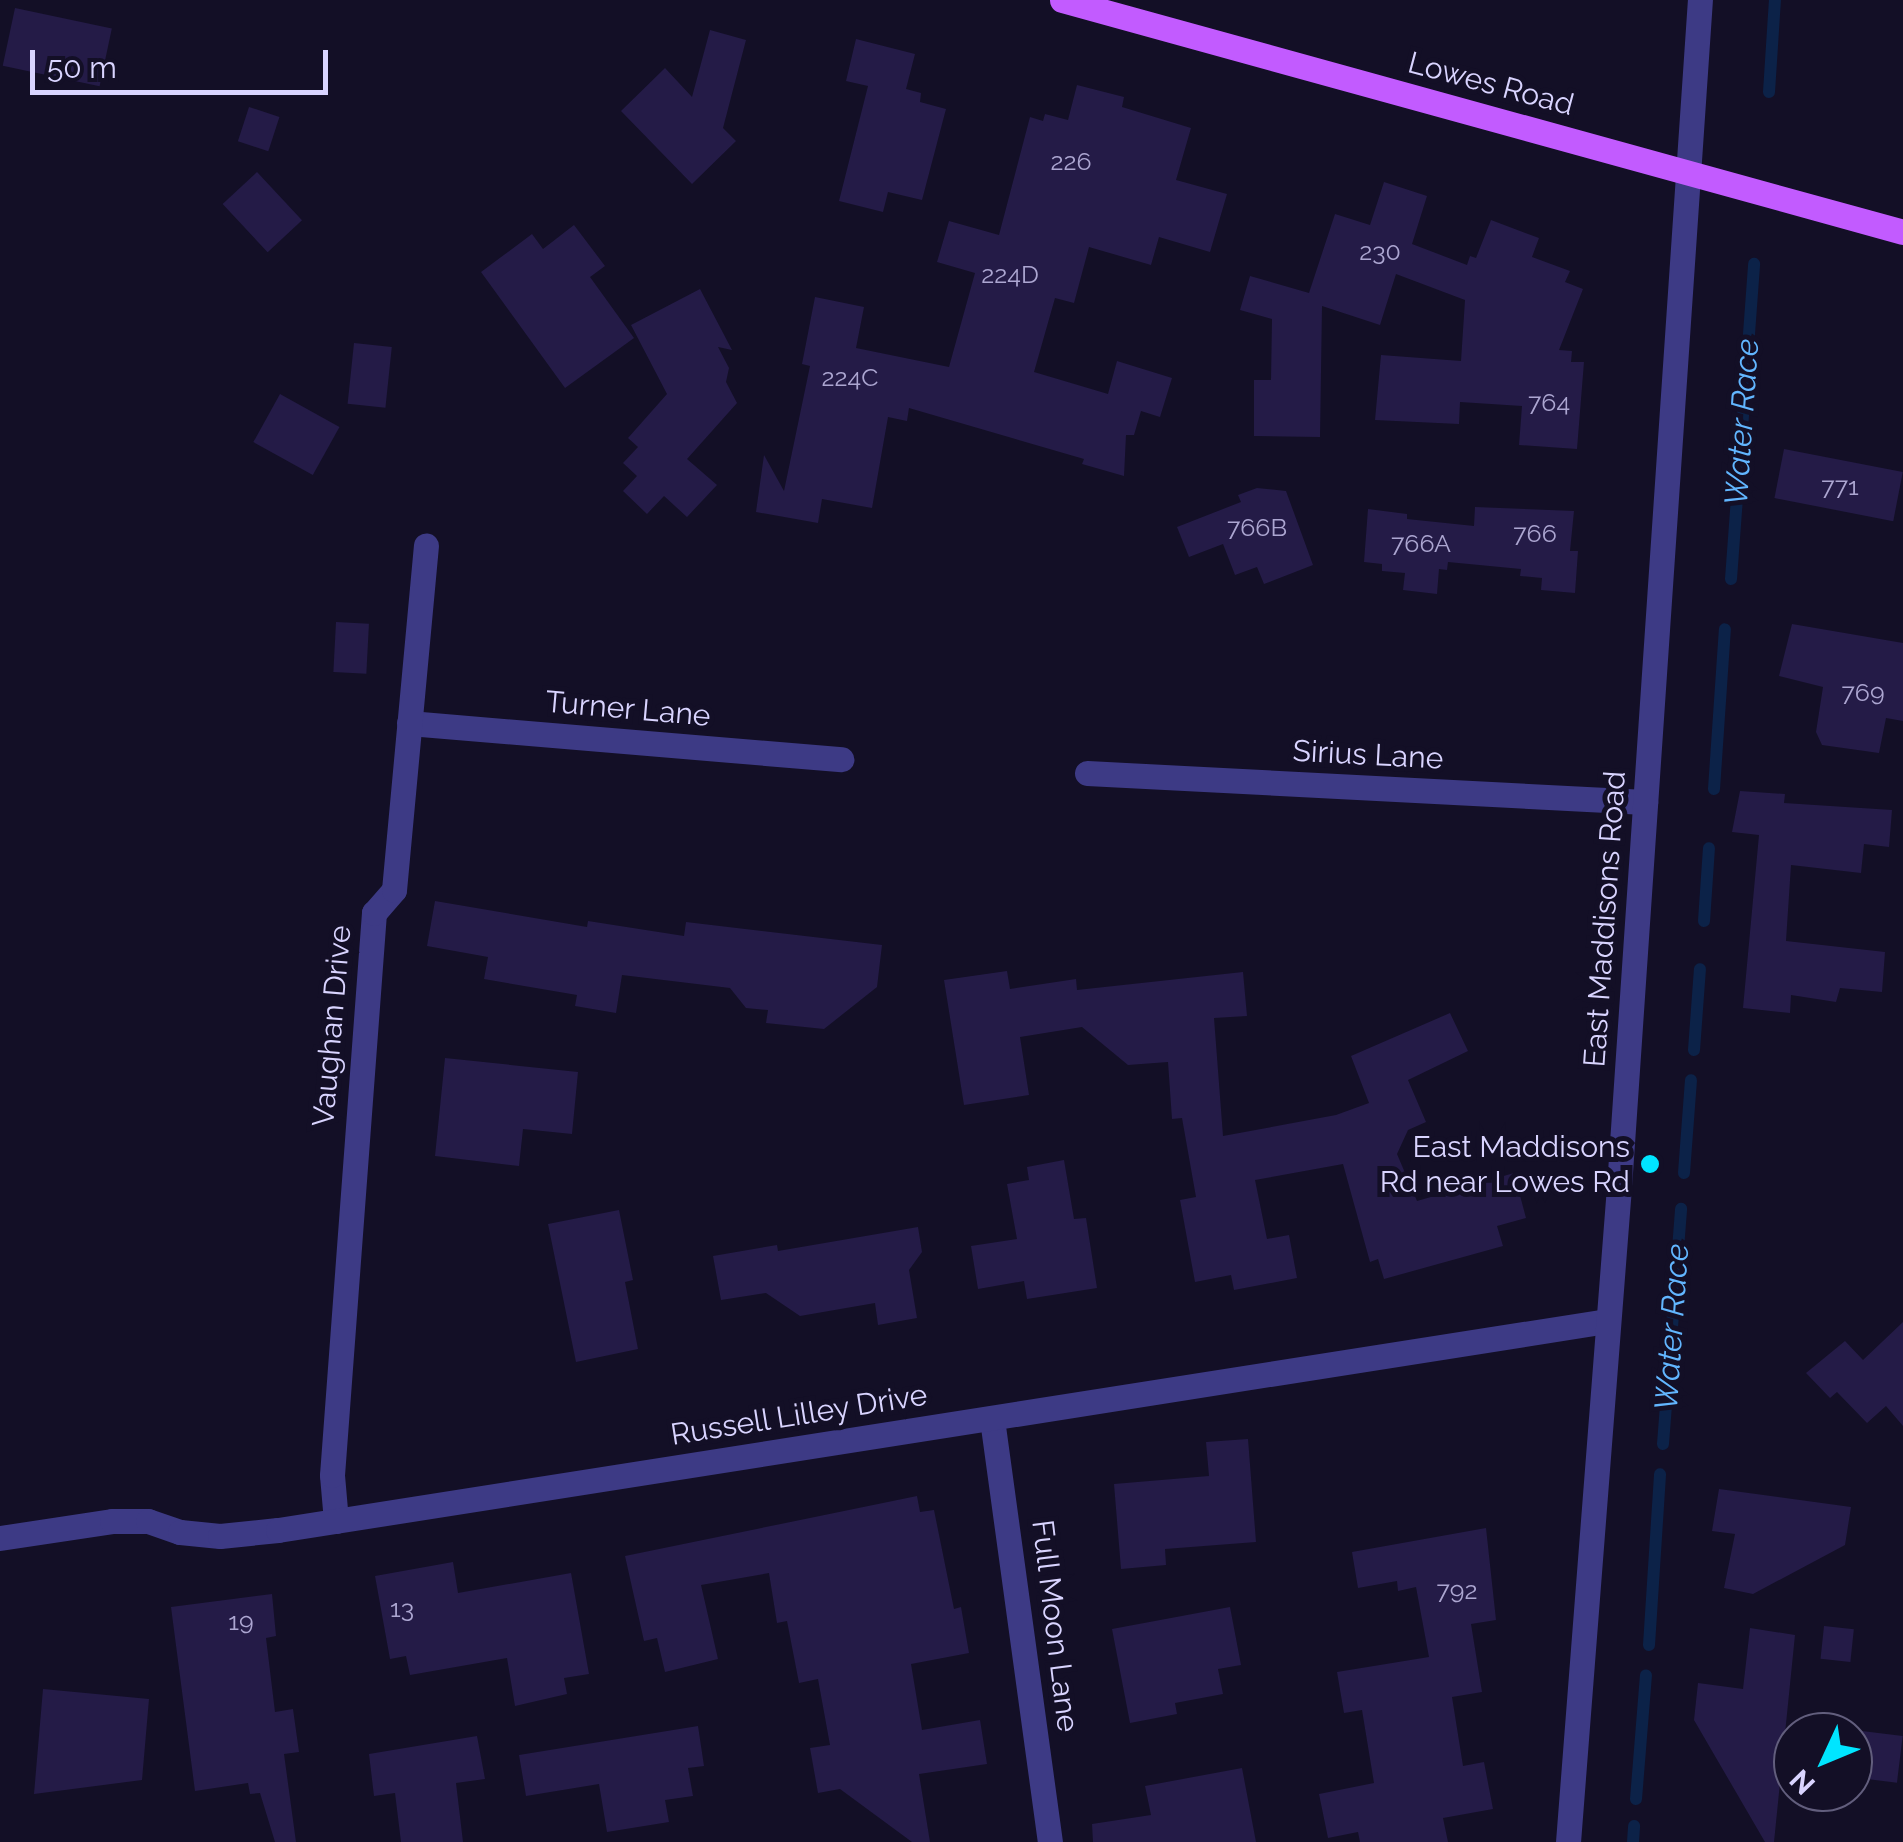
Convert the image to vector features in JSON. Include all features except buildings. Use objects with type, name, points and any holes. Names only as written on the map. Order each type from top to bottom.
[{"type":"main road","name":"Lowes Road","points":[[1062,0],[1903,232]]},
{"type":"street","name":"East Maddisons Road","points":[[1568,1842],[1700,0]]},
{"type":"street","name":"Vaughan Drive","points":[[336,1522],[332,1475],[374,913],[394,890],[426,545]]},
{"type":"street","name":"Turner Lane","points":[[409,724],[842,760]]},
{"type":"street","name":"Sirius Lane","points":[[1088,773],[1645,802]]},
{"type":"street","name":"Russell Lilley Drive","points":[[0,1538],[112,1521],[148,1521],[180,1532],[220,1536],[336,1522],[1607,1322]]},
{"type":"street","name":"Full Moon Lane","points":[[992,1419],[1050,1842]]},
{"type":"waterway","name":"Water Race","points":[[1769,92],[1775,0]]},
{"type":"waterway","name":"Water Race","points":[[1731,579],[1754,264]]},
{"type":"waterway","name":"Water Race","points":[[1714,789],[1725,629]]},
{"type":"waterway","name":"Water Race","points":[[1704,921],[1709,848]]},
{"type":"waterway","name":"Water Race","points":[[1694,1050],[1700,969]]},
{"type":"waterway","name":"Water Race","points":[[1684,1173],[1691,1080]]},
{"type":"waterway","name":"Water Race","points":[[1663,1444],[1681,1209]]},
{"type":"waterway","name":"Water Race","points":[[1649,1645],[1660,1474]]},
{"type":"waterway","name":"Water Race","points":[[1636,1799],[1646,1675]]},
{"type":"waterway","name":"Water Race","points":[[1633,1842],[1634,1826]]},
{"type":"place","name":"East Maddisons Rd near Lowes Rd","points":[[1650,1164]]}]
